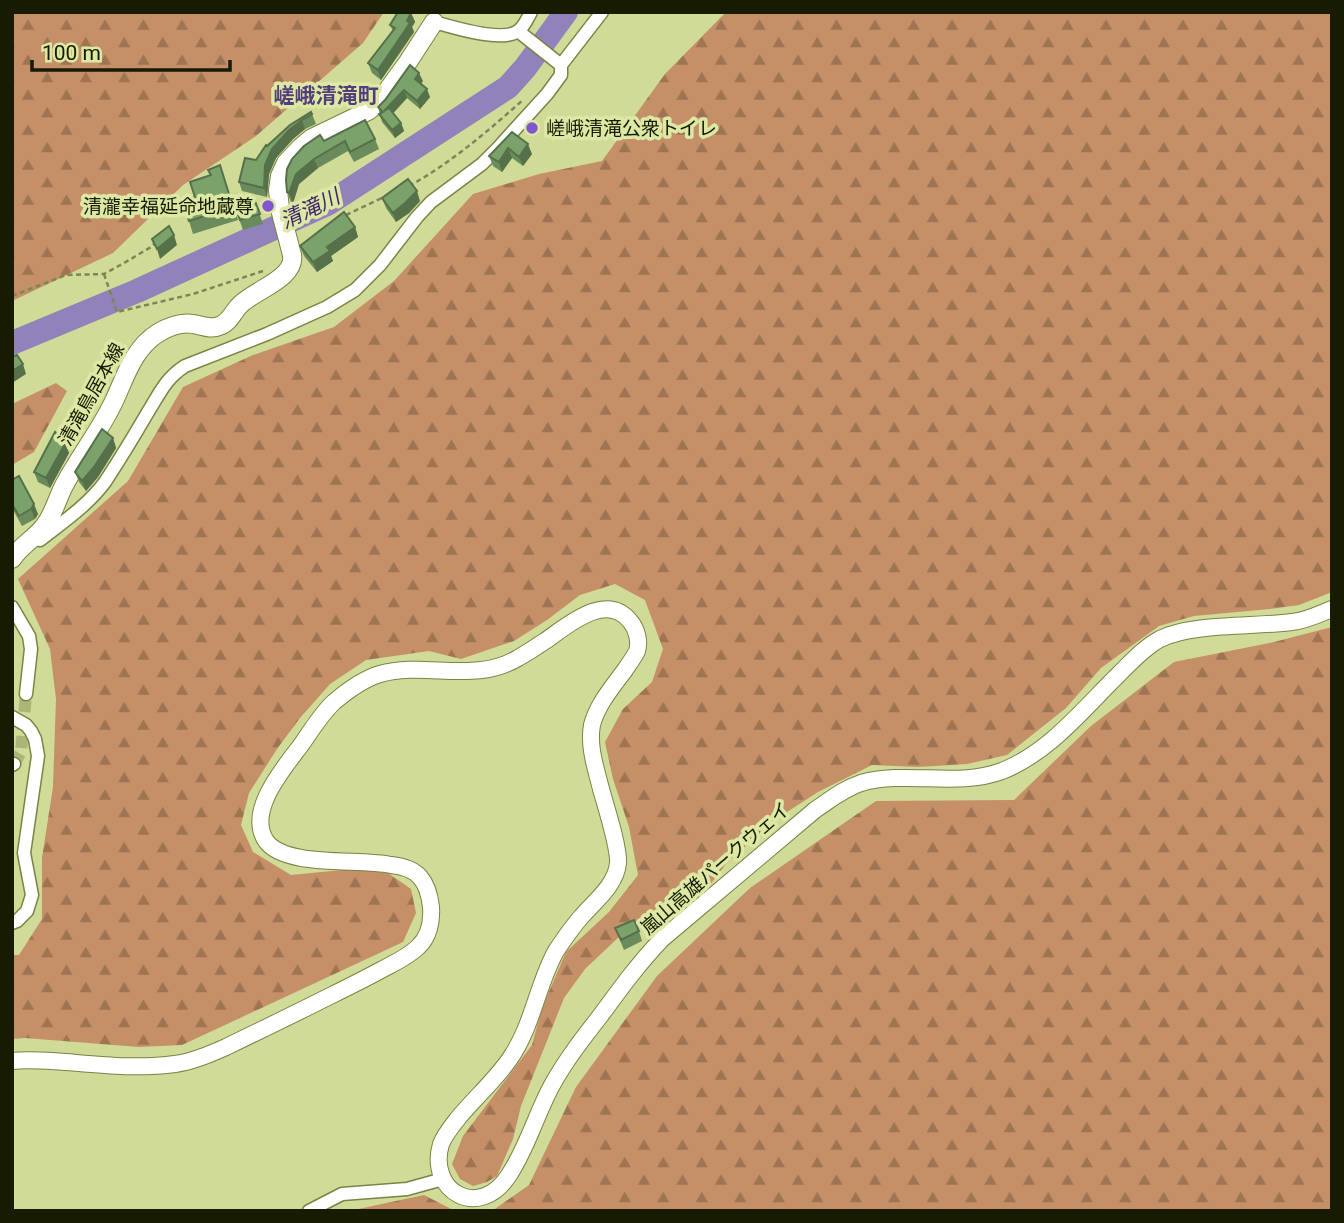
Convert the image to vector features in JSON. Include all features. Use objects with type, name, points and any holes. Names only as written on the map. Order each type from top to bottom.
[{"type":"main road","name":"清滝鳥居本線","points":[[16,553],[44,527],[65,483],[114,402],[133,358],[145,342],[178,324],[209,328],[222,326],[243,302],[289,270],[292,255],[278,190],[286,163],[312,138],[368,111],[379,102],[434,22]]},
{"type":"street","points":[[434,22],[473,33],[509,35],[520,32],[531,12]]},
{"type":"street","points":[[16,553],[68,519],[96,493],[163,385],[178,370],[327,307],[355,290],[380,265],[417,216],[431,202],[482,164],[547,94],[561,75],[560,64],[602,12]]},
{"type":"street","points":[[520,32],[560,64]]},
{"type":"street","points":[[12,607],[29,636],[31,649],[26,694]]},
{"type":"street","points":[[12,1061],[120,1066],[180,1064],[245,1038],[366,979],[422,944],[432,915],[429,893],[420,876],[405,867],[377,862],[303,859],[282,854],[267,843],[260,815],[279,775],[330,706],[374,675],[400,670],[454,672],[505,666],[592,611],[609,609],[620,612],[632,622],[638,649],[598,710],[591,728],[592,746],[618,861],[614,878],[577,921],[554,955],[528,1027],[510,1059],[447,1133],[440,1148],[443,1179],[407,1189],[342,1194],[309,1211]]},
{"type":"street","name":"嵐山高雄パークウェイ","points":[[443,1179],[451,1190],[460,1196],[490,1196],[500,1188],[513,1170],[552,1085],[575,1049],[643,958],[815,810],[840,792],[882,779],[959,779],[980,777],[1003,770],[1045,746],[1140,654],[1160,639],[1179,632],[1295,622],[1332,609]]},
{"type":"street","points":[[12,717],[31,731],[38,756],[24,853],[32,895],[27,911],[12,923]]},
{"type":"path","points":[[401,189],[443,164],[487,132],[526,97]]},
{"type":"path","points":[[339,219],[391,194]]},
{"type":"path","points":[[12,296],[66,275],[103,274],[159,240]]},
{"type":"path","points":[[103,274],[117,312],[194,294],[260,271]]},
{"type":"green space","points":[[12,12],[384,12],[363,43],[256,136],[183,185],[113,253],[12,301]]},
{"type":"green space","points":[[726,12],[1332,12],[1332,592],[1299,605],[1194,616],[1159,626],[1101,668],[1066,708],[1007,755],[967,764],[918,767],[872,765],[818,792],[773,821],[725,865],[697,902],[657,930],[641,924],[621,935],[585,969],[564,998],[521,1106],[513,1139],[497,1176],[487,1182],[473,1186],[460,1179],[452,1164],[463,1136],[532,1045],[542,1008],[566,952],[609,912],[638,875],[629,827],[613,779],[605,742],[623,709],[652,682],[663,649],[645,600],[615,584],[580,595],[514,641],[461,659],[429,651],[366,660],[330,684],[300,718],[249,793],[241,825],[253,852],[291,875],[352,869],[388,873],[411,889],[416,913],[403,942],[182,1045],[139,1047],[12,1039],[12,955],[19,955],[42,919],[42,858],[53,787],[56,699],[50,649],[18,579],[128,481],[183,387],[253,355],[334,327],[394,281],[473,194],[539,174],[602,161],[665,74]]},
{"type":"green space","points":[[56,383],[67,391],[34,452],[12,465],[12,404]]},
{"type":"green space","points":[[1332,627],[1332,1211],[492,1211],[529,1185],[576,1087],[657,976],[750,888],[876,801],[1014,800],[1091,726],[1174,662],[1274,642]]},
{"type":"green space","points":[[424,1195],[455,1211],[349,1211]]},
{"type":"building","points":[[398,12],[411,13],[407,21],[410,23],[378,70],[368,63],[395,28],[390,25]]},
{"type":"building","points":[[410,65],[419,73],[415,79],[427,89],[417,101],[404,90],[384,111],[389,108],[401,123],[392,130],[379,114],[383,112],[378,107]]},
{"type":"building","points":[[311,112],[312,114],[289,130],[272,149],[265,165],[264,188],[239,182],[245,158],[256,160],[266,145]]},
{"type":"building","points":[[365,120],[375,139],[350,152],[345,141],[314,159],[296,174],[289,193],[287,192],[287,169],[304,146],[320,135],[324,141]]},
{"type":"building","points":[[512,132],[528,144],[519,157],[508,148],[499,162],[489,156]]},
{"type":"building","points":[[220,165],[233,207],[189,221],[182,201],[195,197],[190,182],[211,175],[208,170]]},
{"type":"building","points":[[408,179],[417,191],[393,213],[382,198]]},
{"type":"building","points":[[255,201],[260,214],[240,220],[235,207]]},
{"type":"building","points":[[344,212],[355,227],[327,247],[330,251],[313,262],[300,246]]},
{"type":"building","points":[[169,226],[174,235],[157,249],[152,239]]},
{"type":"building","points":[[17,355],[23,364],[12,371],[12,357]]},
{"type":"building","points":[[102,429],[113,438],[82,481],[75,472]]},
{"type":"building","points":[[55,432],[65,444],[46,478],[34,472]]},
{"type":"building","points":[[19,476],[34,504],[19,516],[12,504],[12,480]]},
{"type":"building","points":[[634,920],[639,931],[621,940],[615,928]]},
{"type":"waterway","name":"清滝川","points":[[12,343],[137,291],[329,203],[508,87],[566,12]]},
{"type":"tunnel","points":[[14,764],[21,752],[26,694]]},
{"type":"place","name":"嵯峨清滝公衆トイレ","points":[[532,128]]},
{"type":"place","name":"清瀧幸福延命地蔵尊","points":[[268,206]]},
{"type":"district","name":"嵯峨清滝町","points":[[326,96]]}]
